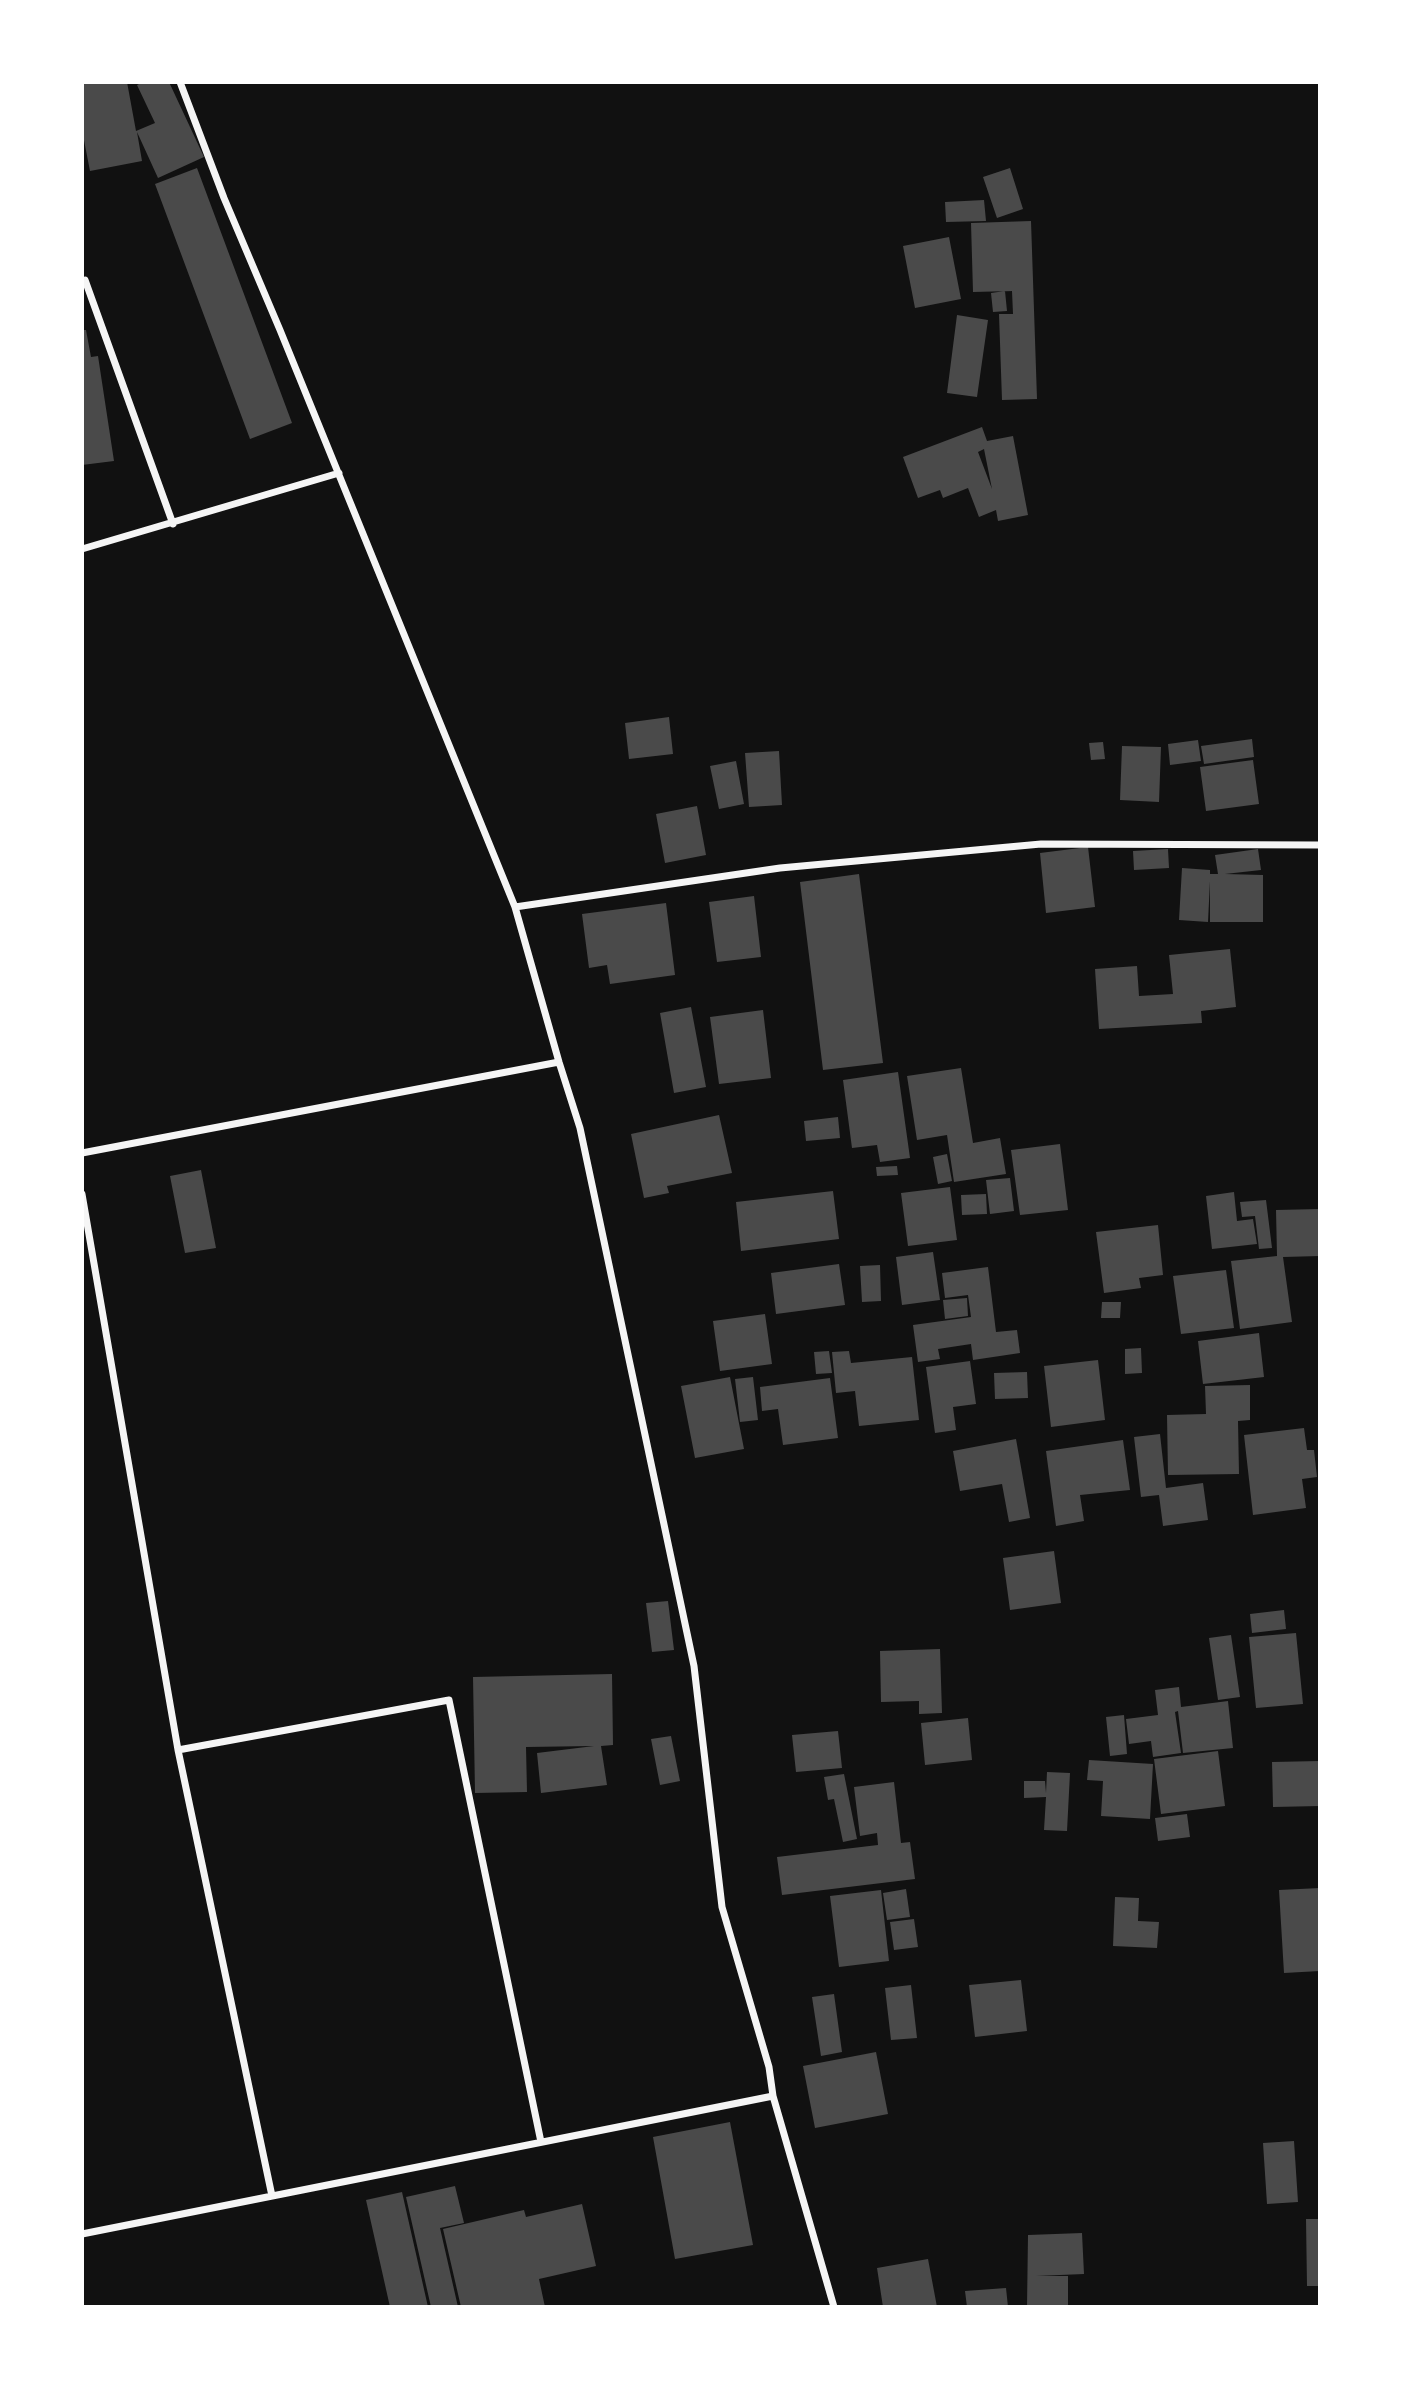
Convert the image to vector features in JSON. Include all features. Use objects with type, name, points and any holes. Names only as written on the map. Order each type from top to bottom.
[{"type":"street","points":[[180,82],[224,198],[515,907],[580,1128],[694,1666],[722,1907],[769,2067],[773,2096],[834,2307]]},
{"type":"street","points":[[82,281],[85,280],[173,524]]},
{"type":"street","points":[[82,549],[339,474]]},
{"type":"street","points":[[515,907],[780,868],[1041,844],[1320,845]]},
{"type":"street","points":[[82,1153],[559,1062]]},
{"type":"street","points":[[82,1194],[178,1750],[272,2196]]},
{"type":"street","points":[[178,1750],[449,1700],[541,2142]]},
{"type":"street","points":[[82,2234],[773,2096]]},
{"type":"building","points":[[82,82],[127,82],[136,131],[155,123],[137,85],[143,82],[169,82],[204,157],[158,178],[137,132],[142,161],[90,171],[82,130]]},
{"type":"building","points":[[197,168],[292,423],[250,439],[155,184]]},
{"type":"building","points":[[1010,168],[1023,209],[997,218],[983,177]]},
{"type":"building","points":[[984,200],[986,221],[946,222],[945,202]]},
{"type":"building","points":[[1031,221],[1037,399],[1002,400],[999,314],[1013,314],[1012,291],[973,292],[971,223]]},
{"type":"building","points":[[949,237],[961,299],[915,308],[903,246]]},
{"type":"building","points":[[1005,291],[1007,311],[993,312],[991,293]]},
{"type":"building","points":[[957,315],[988,320],[977,397],[947,393]]},
{"type":"building","points":[[82,330],[86,330],[91,357],[98,356],[114,461],[82,465]]},
{"type":"building","points":[[982,427],[987,441],[1013,436],[1028,515],[998,521],[996,510],[979,517],[968,488],[943,498],[940,490],[918,498],[903,457]],"holes":[[[984,449],[992,489],[978,452]]]},
{"type":"building","points":[[669,717],[673,754],[629,759],[625,723]]},
{"type":"building","points":[[1252,739],[1254,757],[1204,764],[1201,746]]},
{"type":"building","points":[[1198,740],[1201,761],[1170,765],[1168,744]]},
{"type":"building","points":[[1103,742],[1105,759],[1091,760],[1089,743]]},
{"type":"building","points":[[1122,746],[1161,747],[1159,802],[1120,800]]},
{"type":"building","points":[[779,751],[782,805],[749,807],[745,753]]},
{"type":"building","points":[[1253,760],[1259,804],[1206,811],[1200,767]]},
{"type":"building","points":[[736,761],[744,804],[719,809],[710,766]]},
{"type":"building","points":[[697,806],[706,855],[665,863],[656,814]]},
{"type":"building","points":[[1088,847],[1095,907],[1046,913],[1040,853]]},
{"type":"building","points":[[1168,849],[1169,868],[1134,870],[1133,851]]},
{"type":"building","points":[[1258,849],[1261,870],[1225,874],[1263,875],[1263,922],[1210,922],[1210,881],[1208,922],[1179,920],[1182,868],[1210,870],[1210,874],[1218,874],[1215,855]]},
{"type":"building","points":[[859,874],[883,1063],[823,1070],[800,882]]},
{"type":"building","points":[[754,896],[761,957],[717,962],[709,902]]},
{"type":"building","points":[[666,903],[675,975],[610,984],[607,965],[589,968],[582,914]]},
{"type":"building","points":[[1230,949],[1236,1007],[1201,1011],[1202,1023],[1099,1029],[1095,969],[1137,966],[1139,996],[1173,994],[1169,955]]},
{"type":"building","points":[[691,1007],[706,1087],[674,1093],[660,1013]]},
{"type":"building","points":[[763,1010],[771,1078],[719,1084],[710,1017]]},
{"type":"building","points":[[961,1068],[973,1143],[1000,1138],[1006,1174],[954,1182],[947,1135],[917,1140],[907,1076]]},
{"type":"building","points":[[898,1072],[910,1158],[880,1162],[877,1145],[852,1148],[843,1080]]},
{"type":"building","points":[[719,1115],[732,1173],[667,1186],[669,1193],[644,1198],[631,1134]]},
{"type":"building","points":[[838,1117],[840,1138],[806,1141],[804,1121]]},
{"type":"building","points":[[1060,1144],[1068,1210],[1020,1215],[1011,1150]]},
{"type":"building","points":[[947,1154],[952,1181],[938,1184],[933,1157]]},
{"type":"building","points":[[897,1166],[898,1175],[877,1176],[876,1167]]},
{"type":"building","points":[[201,1170],[216,1248],[185,1253],[170,1176]]},
{"type":"building","points":[[1010,1178],[1014,1211],[990,1214],[986,1180]]},
{"type":"building","points":[[950,1187],[957,1240],[908,1246],[901,1193]]},
{"type":"building","points":[[833,1191],[839,1239],[741,1251],[736,1202]]},
{"type":"building","points":[[1234,1192],[1237,1221],[1253,1219],[1257,1244],[1212,1249],[1206,1196]]},
{"type":"building","points":[[986,1194],[987,1214],[962,1215],[961,1195]]},
{"type":"building","points":[[1266,1200],[1272,1248],[1259,1249],[1255,1216],[1242,1217],[1240,1202]]},
{"type":"building","points":[[1320,1209],[1320,1256],[1283,1257],[1292,1322],[1240,1329],[1231,1261],[1277,1256],[1276,1210]]},
{"type":"building","points":[[1158,1225],[1163,1275],[1139,1278],[1141,1288],[1104,1293],[1096,1232]]},
{"type":"building","points":[[933,1252],[940,1300],[902,1305],[896,1257]]},
{"type":"building","points":[[839,1264],[845,1305],[776,1314],[771,1273]]},
{"type":"building","points":[[880,1265],[881,1301],[862,1302],[860,1266]]},
{"type":"building","points":[[988,1267],[996,1332],[1017,1330],[1020,1353],[973,1360],[971,1344],[938,1349],[940,1359],[918,1362],[913,1325],[971,1317],[968,1295],[945,1298],[942,1273]]},
{"type":"building","points":[[1226,1270],[1234,1328],[1181,1334],[1173,1276]]},
{"type":"building","points":[[967,1298],[968,1316],[945,1319],[943,1300]]},
{"type":"building","points":[[1102,1302],[1121,1302],[1120,1318],[1101,1318]]},
{"type":"building","points":[[765,1314],[772,1364],[720,1371],[713,1321]]},
{"type":"building","points":[[1259,1333],[1264,1377],[1203,1384],[1198,1341]]},
{"type":"building","points":[[1141,1348],[1142,1373],[1125,1374],[1125,1349]]},
{"type":"building","points":[[829,1351],[832,1373],[816,1374],[814,1352]]},
{"type":"building","points":[[849,1351],[851,1363],[912,1357],[919,1420],[859,1426],[855,1391],[836,1393],[832,1352]]},
{"type":"building","points":[[1098,1360],[1105,1420],[1051,1427],[1044,1366]]},
{"type":"building","points":[[970,1361],[976,1404],[953,1407],[956,1430],[935,1433],[926,1367]]},
{"type":"building","points":[[1027,1372],[1028,1398],[995,1399],[994,1373]]},
{"type":"building","points":[[730,1377],[744,1449],[695,1458],[681,1386]]},
{"type":"building","points":[[753,1377],[758,1420],[740,1422],[735,1379]]},
{"type":"building","points":[[830,1378],[838,1438],[783,1445],[778,1409],[762,1411],[760,1387]]},
{"type":"building","points":[[1250,1385],[1250,1420],[1238,1421],[1239,1474],[1168,1475],[1167,1415],[1206,1414],[1205,1386]]},
{"type":"building","points":[[1304,1428],[1307,1450],[1314,1450],[1317,1477],[1302,1479],[1306,1508],[1253,1515],[1244,1435]]},
{"type":"building","points":[[1160,1434],[1166,1488],[1203,1483],[1208,1520],[1163,1526],[1159,1495],[1141,1497],[1134,1437]]},
{"type":"building","points":[[1016,1439],[1030,1518],[1009,1522],[1002,1484],[960,1491],[953,1451]]},
{"type":"building","points":[[1123,1440],[1130,1490],[1080,1495],[1084,1521],[1056,1526],[1046,1451]]},
{"type":"building","points":[[1054,1551],[1061,1603],[1010,1610],[1003,1558]]},
{"type":"building","points":[[668,1601],[674,1650],[652,1652],[646,1603]]},
{"type":"building","points":[[1284,1610],[1286,1629],[1252,1633],[1250,1614]]},
{"type":"building","points":[[1296,1633],[1303,1704],[1256,1708],[1249,1637]]},
{"type":"building","points":[[1231,1635],[1240,1697],[1218,1700],[1209,1638]]},
{"type":"building","points":[[940,1649],[942,1713],[919,1714],[919,1701],[881,1702],[880,1651]]},
{"type":"building","points":[[612,1674],[613,1745],[601,1746],[607,1785],[541,1793],[537,1753],[594,1746],[526,1747],[527,1792],[475,1793],[473,1677]]},
{"type":"building","points":[[1179,1687],[1181,1707],[1228,1701],[1233,1748],[1183,1753],[1178,1711],[1175,1712],[1181,1753],[1153,1757],[1151,1741],[1129,1744],[1126,1719],[1158,1715],[1155,1690]]},
{"type":"building","points":[[1124,1715],[1127,1754],[1110,1756],[1106,1717]]},
{"type":"building","points":[[968,1718],[972,1760],[925,1765],[921,1723]]},
{"type":"building","points":[[838,1731],[842,1768],[796,1772],[792,1735]]},
{"type":"building","points":[[671,1736],[680,1781],[660,1785],[651,1739]]},
{"type":"building","points":[[1218,1751],[1225,1806],[1161,1814],[1154,1759]]},
{"type":"building","points":[[1089,1760],[1153,1764],[1150,1819],[1101,1816],[1103,1781],[1087,1780]]},
{"type":"building","points":[[1320,1761],[1320,1806],[1273,1807],[1272,1762]]},
{"type":"building","points":[[1047,1772],[1070,1773],[1067,1831],[1044,1830],[1046,1797],[1024,1798],[1024,1781],[1045,1781],[1046,1793]]},
{"type":"building","points":[[844,1774],[857,1839],[843,1842],[834,1799],[828,1800],[824,1777]]},
{"type":"building","points":[[894,1782],[901,1843],[910,1842],[915,1879],[782,1895],[777,1857],[878,1845],[877,1833],[860,1836],[854,1787]]},
{"type":"building","points":[[1187,1814],[1190,1837],[1158,1841],[1155,1818]]},
{"type":"building","points":[[1320,1888],[1320,1971],[1284,1973],[1279,1890]]},
{"type":"building","points":[[906,1889],[910,1917],[887,1920],[883,1893]]},
{"type":"building","points":[[881,1890],[889,1961],[839,1967],[830,1896]]},
{"type":"building","points":[[1115,1897],[1139,1898],[1138,1921],[1159,1922],[1157,1948],[1113,1946]]},
{"type":"building","points":[[914,1919],[918,1947],[894,1950],[890,1922]]},
{"type":"building","points":[[1021,1980],[1027,2031],[975,2037],[969,1985]]},
{"type":"building","points":[[911,1985],[917,2038],[891,2040],[885,1988]]},
{"type":"building","points":[[834,1994],[842,2052],[821,2056],[812,1997]]},
{"type":"building","points":[[876,2052],[888,2114],[815,2128],[803,2066]]},
{"type":"building","points":[[730,2122],[753,2245],[675,2259],[653,2137]]},
{"type":"building","points":[[1294,2141],[1298,2202],[1267,2204],[1263,2143]]},
{"type":"building","points":[[455,2186],[464,2223],[440,2228],[458,2307],[431,2307],[406,2197]]},
{"type":"building","points":[[402,2192],[428,2307],[390,2307],[366,2200]]},
{"type":"building","points":[[582,2204],[596,2266],[539,2279],[545,2307],[461,2307],[443,2229],[524,2210],[526,2217]]},
{"type":"building","points":[[1306,2219],[1320,2219],[1320,2286],[1307,2286]]},
{"type":"building","points":[[1082,2233],[1084,2274],[1036,2276],[1068,2276],[1068,2307],[1027,2307],[1028,2235]]},
{"type":"building","points":[[928,2259],[937,2307],[883,2307],[877,2268]]},
{"type":"building","points":[[1006,2288],[1008,2307],[967,2307],[965,2291]]}]
